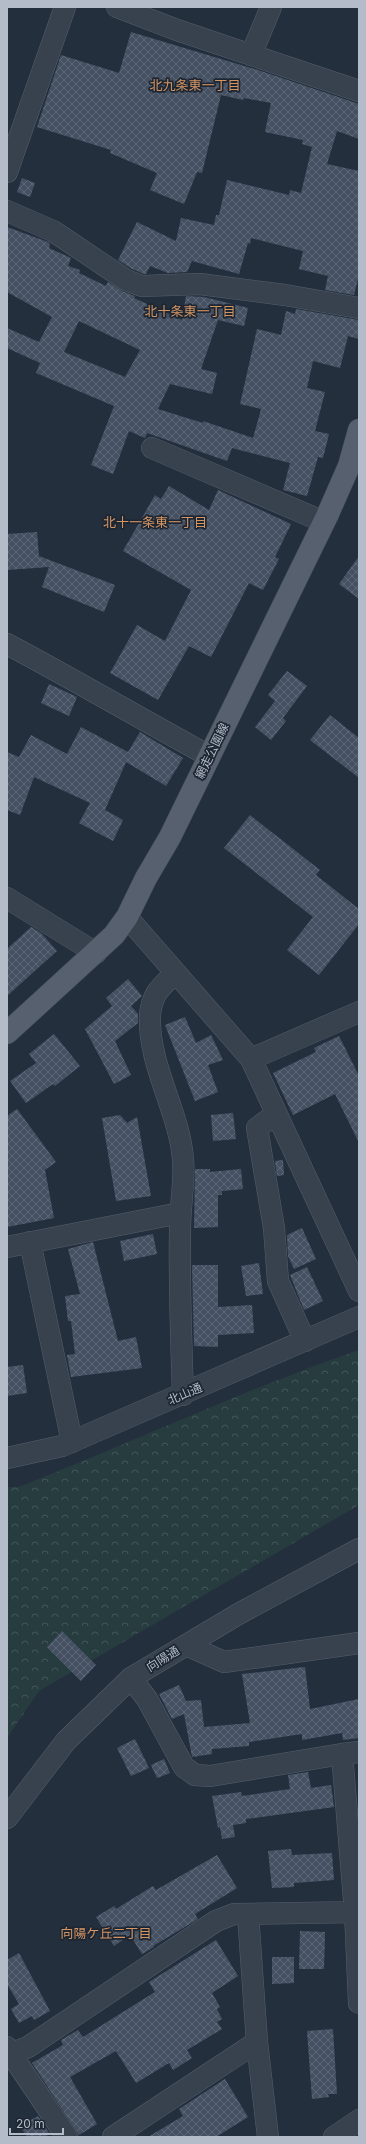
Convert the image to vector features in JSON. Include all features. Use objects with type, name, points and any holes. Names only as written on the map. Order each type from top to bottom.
[{"type":"main road","name":"網走公園線","points":[[7,1033],[96,953],[114,935],[127,917],[146,878],[170,837],[324,522],[349,466],[359,430]]},
{"type":"street","points":[[7,172],[65,7]]},
{"type":"street","points":[[117,7],[177,30],[359,91]]},
{"type":"street","points":[[251,55],[271,7]]},
{"type":"street","points":[[7,211],[53,231],[126,280],[142,286],[200,284],[285,295],[359,308]]},
{"type":"street","points":[[152,448],[324,522]]},
{"type":"street","points":[[7,644],[88,687],[120,708],[209,756]]},
{"type":"street","points":[[7,898],[96,953]]},
{"type":"street","points":[[127,917],[175,973],[226,1028],[251,1059],[359,1291]]},
{"type":"street","points":[[175,973],[156,992],[150,1017],[159,1075],[171,1108],[183,1160],[180,1213],[182,1395]]},
{"type":"street","points":[[251,1059],[359,1012]]},
{"type":"street","points":[[276,1114],[257,1128],[274,1228],[278,1281],[305,1341]]},
{"type":"street","points":[[7,1247],[180,1213]]},
{"type":"street","points":[[30,1242],[72,1442]]},
{"type":"street","name":"北山通","points":[[7,1458],[42,1451],[72,1442],[359,1317]]},
{"type":"street","name":"向陽通","points":[[7,1818],[66,1741],[131,1678],[240,1613],[352,1553]]},
{"type":"street","points":[[186,1645],[224,1662],[359,1643]]},
{"type":"street","points":[[131,1678],[147,1700],[184,1767],[195,1775],[210,1776],[351,1753],[359,2003]]},
{"type":"street","points":[[67,2137],[9,2051],[28,2047],[216,1922],[234,1914],[357,1912]]},
{"type":"street","points":[[248,1914],[257,2042],[268,2137]]},
{"type":"street","points":[[113,2137],[257,2042]]},
{"type":"street","points":[[334,2137],[359,2120]]},
{"type":"green space","points":[[359,1350],[359,1505],[39,1691],[7,1738],[7,1487],[19,1487],[273,1382]]},
{"type":"building","points":[[131,32],[258,70],[359,104],[359,139],[337,131],[327,164],[359,171],[359,275],[354,295],[325,290],[328,276],[299,269],[303,251],[251,238],[250,244],[248,243],[239,274],[192,261],[187,272],[168,273],[150,266],[146,274],[144,274],[132,269],[118,260],[137,222],[176,241],[181,218],[214,225],[216,215],[219,215],[227,180],[289,195],[290,190],[301,193],[312,147],[302,144],[303,140],[265,132],[271,103],[244,98],[243,100],[221,95],[202,173],[197,172],[184,204],[150,190],[157,173],[110,153],[111,150],[37,127],[61,55],[119,73]]},
{"type":"building","points":[[22,178],[35,183],[30,197],[17,192]]},
{"type":"building","points":[[7,227],[48,242],[50,244],[49,248],[71,258],[68,266],[80,270],[79,273],[106,286],[108,282],[122,291],[135,296],[134,298],[182,320],[186,296],[204,297],[248,308],[244,326],[218,320],[201,369],[217,373],[212,394],[170,384],[158,409],[203,423],[203,421],[253,438],[261,409],[240,404],[257,329],[281,335],[286,311],[295,314],[296,309],[359,320],[359,339],[348,336],[340,368],[313,361],[307,388],[325,392],[315,431],[329,434],[323,458],[318,457],[307,496],[283,490],[290,463],[232,448],[227,461],[147,433],[145,438],[129,431],[113,474],[91,465],[114,406],[36,373],[40,363],[7,348],[7,328],[39,342],[52,317],[7,292]],"holes":[[[79,321],[140,350],[125,377],[64,352]]]},
{"type":"building","points":[[169,486],[209,510],[218,490],[291,524],[275,557],[279,559],[263,590],[249,583],[211,657],[189,646],[158,700],[110,673],[137,625],[165,641],[191,590],[123,551],[155,495],[161,499]]},
{"type":"building","points":[[37,532],[39,556],[115,585],[104,612],[42,587],[49,567],[7,570],[7,534]]},
{"type":"building","points":[[359,556],[359,599],[339,584]]},
{"type":"building","points":[[287,671],[307,686],[283,718],[286,721],[271,740],[255,727],[275,701],[268,695]]},
{"type":"building","points":[[49,684],[77,697],[69,716],[41,703]]},
{"type":"building","points":[[330,715],[359,738],[359,778],[310,740]]},
{"type":"building","points":[[81,727],[128,752],[140,732],[183,758],[166,786],[126,762],[105,810],[123,820],[113,841],[79,823],[90,803],[34,777],[20,815],[7,810],[7,752],[19,757],[31,735],[67,754]]},
{"type":"building","points":[[250,815],[320,870],[316,875],[359,909],[359,924],[319,975],[287,950],[313,917],[224,848]]},
{"type":"building","points":[[31,927],[41,933],[57,951],[7,996],[7,949]]},
{"type":"building","points":[[128,979],[142,996],[131,1006],[138,1014],[138,1023],[115,1041],[131,1075],[114,1084],[85,1029],[112,1006],[106,998]]},
{"type":"building","points":[[185,1017],[196,1043],[211,1035],[223,1060],[208,1065],[218,1092],[195,1101],[165,1025]]},
{"type":"building","points":[[54,1034],[80,1066],[55,1086],[53,1084],[26,1103],[10,1081],[36,1063],[29,1054]]},
{"type":"building","points":[[339,1036],[359,1076],[359,1143],[335,1094],[293,1115],[273,1073],[316,1052],[314,1048]]},
{"type":"building","points":[[17,1109],[56,1162],[45,1170],[54,1218],[7,1227],[7,1116]]},
{"type":"building","points":[[233,1113],[236,1139],[213,1141],[211,1115]]},
{"type":"building","points":[[120,1115],[127,1123],[137,1117],[151,1196],[116,1201],[102,1118]]},
{"type":"building","points":[[283,1160],[284,1175],[277,1176],[275,1161]]},
{"type":"building","points":[[195,1169],[210,1169],[210,1172],[241,1169],[243,1189],[222,1191],[222,1195],[218,1195],[218,1227],[194,1228]]},
{"type":"building","points":[[302,1228],[316,1259],[294,1269],[288,1256],[287,1235]]},
{"type":"building","points":[[153,1234],[157,1254],[124,1261],[120,1241]]},
{"type":"building","points":[[93,1242],[118,1341],[136,1337],[142,1368],[71,1377],[67,1355],[75,1354],[71,1321],[68,1321],[65,1296],[80,1294],[68,1249]]},
{"type":"building","points":[[259,1263],[263,1294],[246,1296],[241,1266]]},
{"type":"building","points":[[192,1265],[218,1265],[218,1307],[252,1305],[254,1333],[218,1335],[218,1347],[194,1346]]},
{"type":"building","points":[[307,1267],[323,1301],[304,1310],[290,1275]]},
{"type":"building","points":[[23,1365],[27,1393],[7,1396],[7,1367]]},
{"type":"building","points":[[62,1631],[96,1665],[81,1681],[47,1647]]},
{"type":"building","points":[[305,1667],[310,1709],[359,1699],[359,1738],[343,1740],[342,1733],[302,1740],[302,1734],[249,1742],[249,1746],[212,1749],[212,1754],[192,1757],[184,1714],[172,1719],[159,1694],[179,1685],[186,1701],[201,1700],[204,1727],[250,1723],[242,1674]]},
{"type":"building","points":[[135,1739],[149,1768],[131,1776],[117,1748]]},
{"type":"building","points":[[164,1759],[170,1773],[157,1778],[151,1765]]},
{"type":"building","points":[[308,1772],[311,1788],[331,1785],[334,1807],[246,1819],[246,1823],[233,1825],[235,1837],[222,1839],[220,1827],[218,1828],[212,1796],[241,1792],[242,1796],[290,1789],[288,1775]]},
{"type":"building","points":[[291,1849],[292,1855],[332,1853],[334,1880],[294,1883],[294,1887],[272,1888],[268,1851]]},
{"type":"building","points":[[217,1855],[237,1888],[195,1914],[198,1919],[142,1954],[130,1935],[114,1946],[96,1917],[114,1906],[116,1909],[153,1886],[156,1890]]},
{"type":"building","points":[[300,1931],[325,1932],[324,1969],[299,1969]]},
{"type":"building","points":[[216,1940],[238,1976],[212,1993],[220,2007],[217,2009],[222,2019],[217,2022],[222,2029],[187,2050],[192,2058],[173,2070],[169,2063],[136,2083],[116,2051],[70,2077],[97,2124],[79,2135],[32,2063],[63,2045],[61,2040],[78,2030],[83,2037],[155,1992],[149,1982]]},
{"type":"building","points":[[19,1953],[50,2011],[34,2020],[32,2016],[19,2023],[11,2009],[19,2004],[7,1984],[7,1960]]},
{"type":"building","points":[[272,1957],[294,1957],[294,1983],[272,1984]]},
{"type":"building","points":[[333,2029],[337,2094],[328,2094],[329,2097],[312,2099],[307,2031]]},
{"type":"building","points":[[225,2079],[248,2117],[216,2137],[148,2137],[183,2116],[179,2109]]},
{"type":"building","points":[[38,2116],[50,2134],[44,2137],[27,2137],[20,2126]]},
{"type":"district","name":"北九条東一丁目","points":[[195,85]]},
{"type":"district","name":"北十条東一丁目","points":[[190,311]]},
{"type":"district","name":"北十一条東一丁目","points":[[155,522]]},
{"type":"district","name":"向陽ケ丘二丁目","points":[[106,1933]]}]
